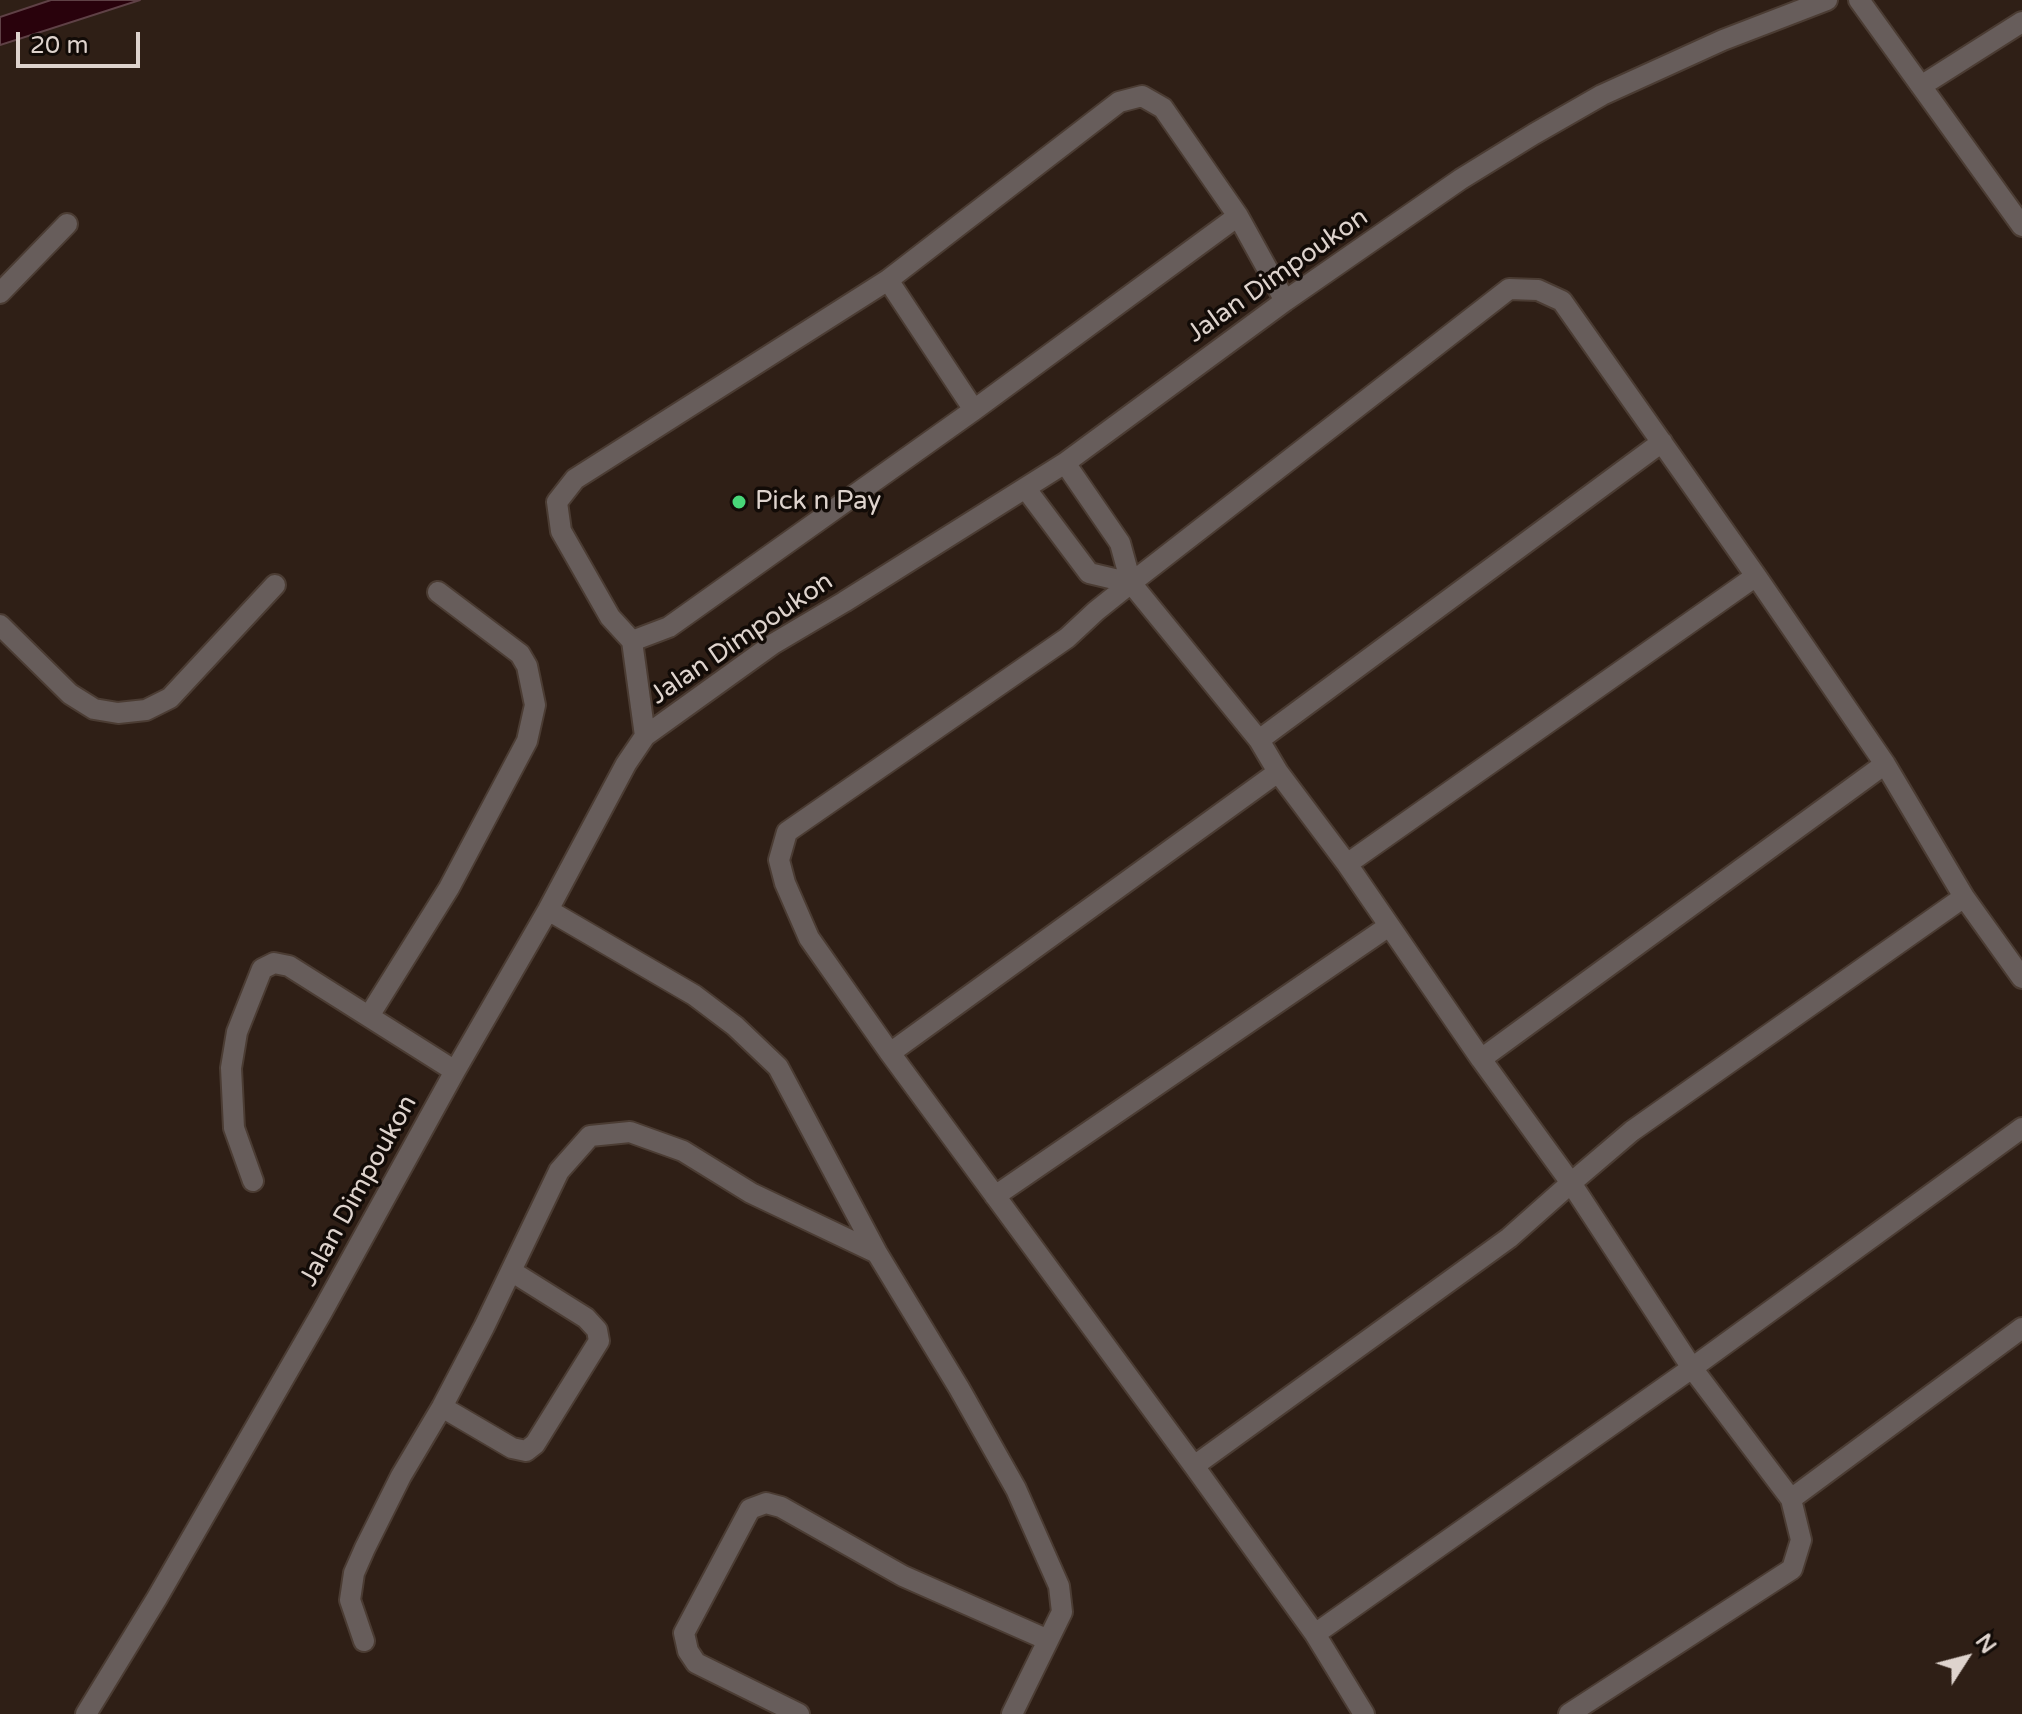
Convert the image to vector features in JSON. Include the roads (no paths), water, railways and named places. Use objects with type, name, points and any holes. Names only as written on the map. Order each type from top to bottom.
[{"type":"street","name":"Jalan Dimpoukon","points":[[86,1714],[157,1598],[322,1312],[548,910],[626,764],[645,736],[773,644],[1065,463],[1285,301],[1461,179],[1602,95],[1723,40],[1827,0]]},
{"type":"street","points":[[1859,0],[2022,226]]},
{"type":"street","points":[[1921,86],[2022,22]]},
{"type":"street","points":[[645,736],[632,641],[610,617],[561,531],[557,502],[575,479],[888,280],[1119,102],[1142,96],[1163,108],[1238,216],[1285,301]]},
{"type":"street","points":[[632,641],[669,627],[974,410],[1238,216]]},
{"type":"street","points":[[0,293],[67,224]]},
{"type":"street","points":[[888,280],[974,410]]},
{"type":"street","points":[[1364,1714],[1315,1634],[809,938],[785,883],[779,860],[787,832],[1067,638],[1131,583],[1509,289],[1538,290],[1562,301],[1662,442],[1885,764],[1964,897],[2022,978]]},
{"type":"street","points":[[1259,740],[1662,442]]},
{"type":"street","points":[[1065,463],[1120,543],[1131,583],[1259,740],[1278,772],[1347,864],[1571,1183],[1692,1368],[1791,1499],[1801,1540],[1792,1569],[1569,1714]]},
{"type":"street","points":[[1026,489],[1089,573],[1131,583]]},
{"type":"street","points":[[1347,864],[1756,576]]},
{"type":"street","points":[[0,625],[70,694],[94,709],[118,713],[146,710],[170,698],[275,585]]},
{"type":"street","points":[[369,1016],[449,888],[527,741],[535,705],[527,666],[520,654],[438,592]]},
{"type":"street","points":[[1481,1059],[1885,764]]},
{"type":"street","points":[[890,1053],[1278,772]]},
{"type":"street","points":[[1194,1466],[1509,1238],[1632,1131],[1964,897]]},
{"type":"street","points":[[548,910],[694,995],[735,1026],[778,1067],[877,1253],[1016,1489],[1059,1586],[1062,1612],[1012,1714]]},
{"type":"street","points":[[995,1196],[1389,926]]},
{"type":"street","points":[[253,1181],[234,1128],[231,1068],[237,1032],[262,969],[274,963],[289,966],[455,1071]]},
{"type":"street","points":[[1315,1634],[1692,1368],[2022,1128]]},
{"type":"street","points":[[364,1641],[350,1600],[354,1573],[401,1476],[442,1407],[559,1171],[590,1136],[630,1132],[683,1151],[751,1193],[877,1253]]},
{"type":"street","points":[[442,1407],[512,1448],[526,1451],[535,1444],[599,1341],[597,1330],[586,1318],[511,1271]]},
{"type":"street","points":[[1791,1499],[2022,1328]]},
{"type":"street","points":[[799,1714],[696,1663],[688,1651],[684,1633],[750,1509],[766,1503],[781,1507],[903,1576],[1048,1640]]},
{"type":"place","name":"Pick n Pay","points":[[739,502]]}]
